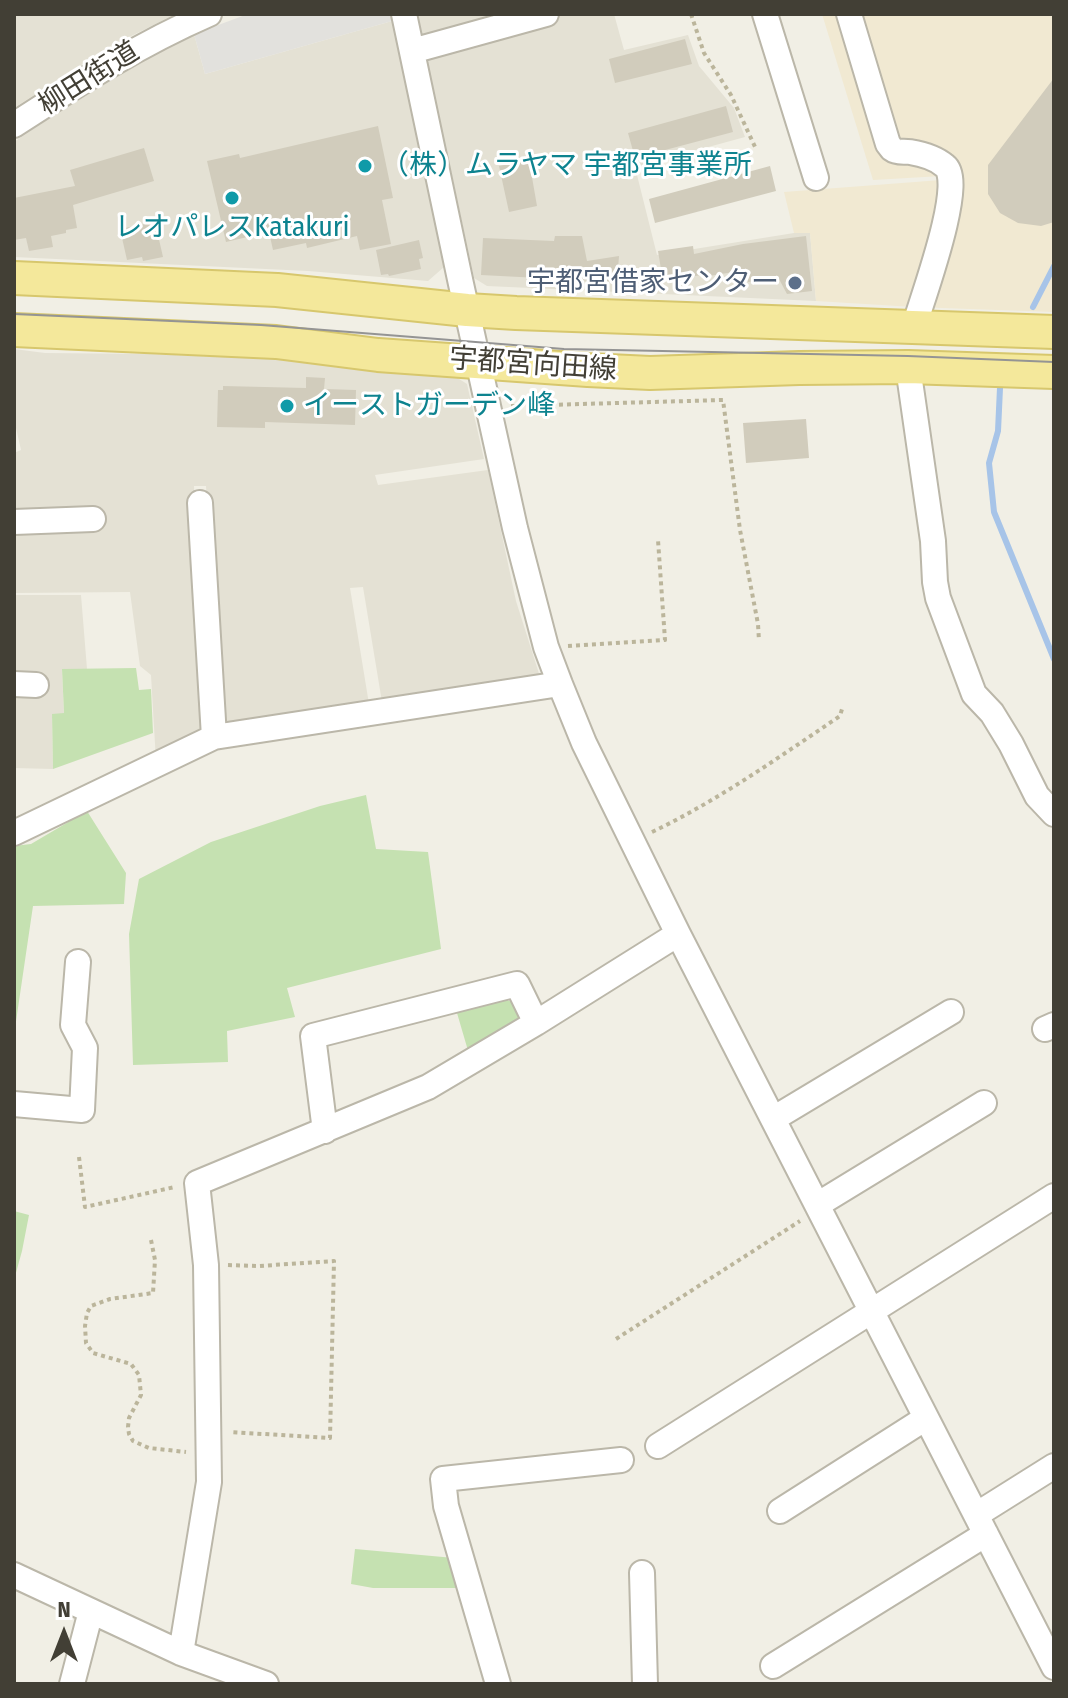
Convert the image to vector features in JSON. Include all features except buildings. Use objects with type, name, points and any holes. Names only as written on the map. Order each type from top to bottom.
[{"type":"main road","name":"宇都宮向田線","points":[[14,278],[277,290],[467,310],[1054,332]]},
{"type":"main road","name":"宇都宮向田線","points":[[14,330],[276,342],[378,355],[650,373],[908,367],[1054,372]]},
{"type":"street","name":"柳田街道","points":[[14,125],[149,42],[209,14]]},
{"type":"street","points":[[404,14],[515,528],[546,647],[560,684],[584,743],[678,934],[1054,1667]]},
{"type":"street","points":[[412,51],[546,14]]},
{"type":"street","points":[[765,14],[816,178]]},
{"type":"street","points":[[849,14],[888,144],[896,151],[931,157],[950,171],[951,188],[945,224],[914,327]]},
{"type":"street","points":[[908,367],[938,598],[974,694],[992,713],[1037,796],[1054,814]]},
{"type":"street","points":[[200,503],[214,737]]},
{"type":"street","points":[[14,522],[93,519]]},
{"type":"street","points":[[14,833],[214,737],[560,684]]},
{"type":"street","points":[[181,1653],[209,1482],[206,1265],[197,1183],[428,1087],[678,934]]},
{"type":"street","points":[[14,1104],[82,1110],[85,1048],[73,1025],[78,962]]},
{"type":"street","points":[[325,1131],[313,1036],[517,984],[536,1023]]},
{"type":"street","points":[[773,1119],[951,1012]]},
{"type":"street","points":[[818,1206],[984,1103]]},
{"type":"street","points":[[658,1446],[1054,1196]]},
{"type":"street","points":[[780,1511],[926,1418]]},
{"type":"street","points":[[498,1684],[446,1506],[443,1479],[621,1460]]},
{"type":"street","points":[[773,1666],[981,1524],[1054,1466]]},
{"type":"street","points":[[642,1573],[645,1684]]},
{"type":"street","points":[[14,1575],[181,1653],[266,1684]]},
{"type":"street","points":[[72,1684],[91,1611]]},
{"type":"path","points":[[691,14],[704,53],[731,95],[756,149]]},
{"type":"path","points":[[488,406],[723,400],[759,641]]},
{"type":"path","points":[[546,647],[665,640],[658,540]]},
{"type":"path","points":[[632,841],[684,817],[840,716],[842,709]]},
{"type":"path","points":[[79,1157],[85,1207],[197,1183]]},
{"type":"path","points":[[616,1339],[818,1206]]},
{"type":"path","points":[[151,1240],[155,1260],[153,1293],[110,1299],[91,1306],[85,1326],[86,1343],[93,1353],[131,1364],[139,1375],[141,1395],[129,1418],[128,1427],[133,1441],[149,1448],[330,1438],[334,1261],[259,1266],[206,1265]]},
{"type":"shaded area","points":[[14,14],[176,14],[111,46],[14,108]]},
{"type":"shaded area","points":[[248,14],[391,14],[392,21],[205,74],[194,34]]},
{"type":"shaded area","points":[[417,14],[614,14],[624,50],[688,35],[699,66],[734,108],[745,137],[635,167],[657,255],[810,232],[816,301],[487,286],[474,278]]},
{"type":"shaded area","points":[[822,14],[1054,14],[1054,312],[816,301],[810,233],[794,233],[784,192],[941,180],[942,176],[873,180]]},
{"type":"shaded area","points":[[392,21],[444,267],[428,281],[308,271],[14,257],[14,142],[63,109],[194,34],[205,74]]},
{"type":"shaded area","points":[[14,349],[45,353],[299,360],[456,377],[467,384],[484,459],[375,475],[378,485],[488,470],[516,601],[542,683],[382,702],[363,587],[350,588],[369,704],[224,727],[220,722],[206,486],[194,486],[206,723],[203,733],[156,761],[151,675],[140,666],[130,592],[14,593],[14,453],[21,450],[14,419]]},
{"type":"shaded area","points":[[14,595],[81,595],[87,669],[62,670],[64,714],[52,714],[53,769],[14,768]]},
{"type":"green space","points":[[136,668],[139,690],[151,689],[153,733],[53,769],[52,714],[64,713],[62,669]]},
{"type":"green space","points":[[366,795],[376,849],[428,852],[441,949],[287,988],[295,1017],[227,1031],[228,1062],[133,1065],[129,934],[139,879],[211,842],[320,806]]},
{"type":"green space","points":[[87,811],[126,873],[124,904],[33,906],[14,1035],[14,846],[31,844]]},
{"type":"green space","points":[[505,999],[514,1003],[520,1014],[514,1027],[469,1054],[457,1013]]},
{"type":"green space","points":[[14,1211],[29,1215],[14,1280]]},
{"type":"green space","points":[[355,1549],[454,1558],[462,1588],[373,1588],[351,1584]]},
{"type":"waterway","points":[[1033,307],[1054,266]]},
{"type":"waterway","points":[[1000,388],[998,431],[989,463],[994,512],[1054,659]]},
{"type":"tram line","points":[[14,314],[261,325],[564,349],[1054,362]]},
{"type":"place","name":"（株）ムラヤマ 宇都宮事業所","points":[[365,166]]},
{"type":"place","name":"レオパレスKatakuri","points":[[232,198]]},
{"type":"place","name":"宇都宮借家センター","points":[[795,283]]},
{"type":"place","name":"イーストガーデン峰","points":[[287,406]]}]
